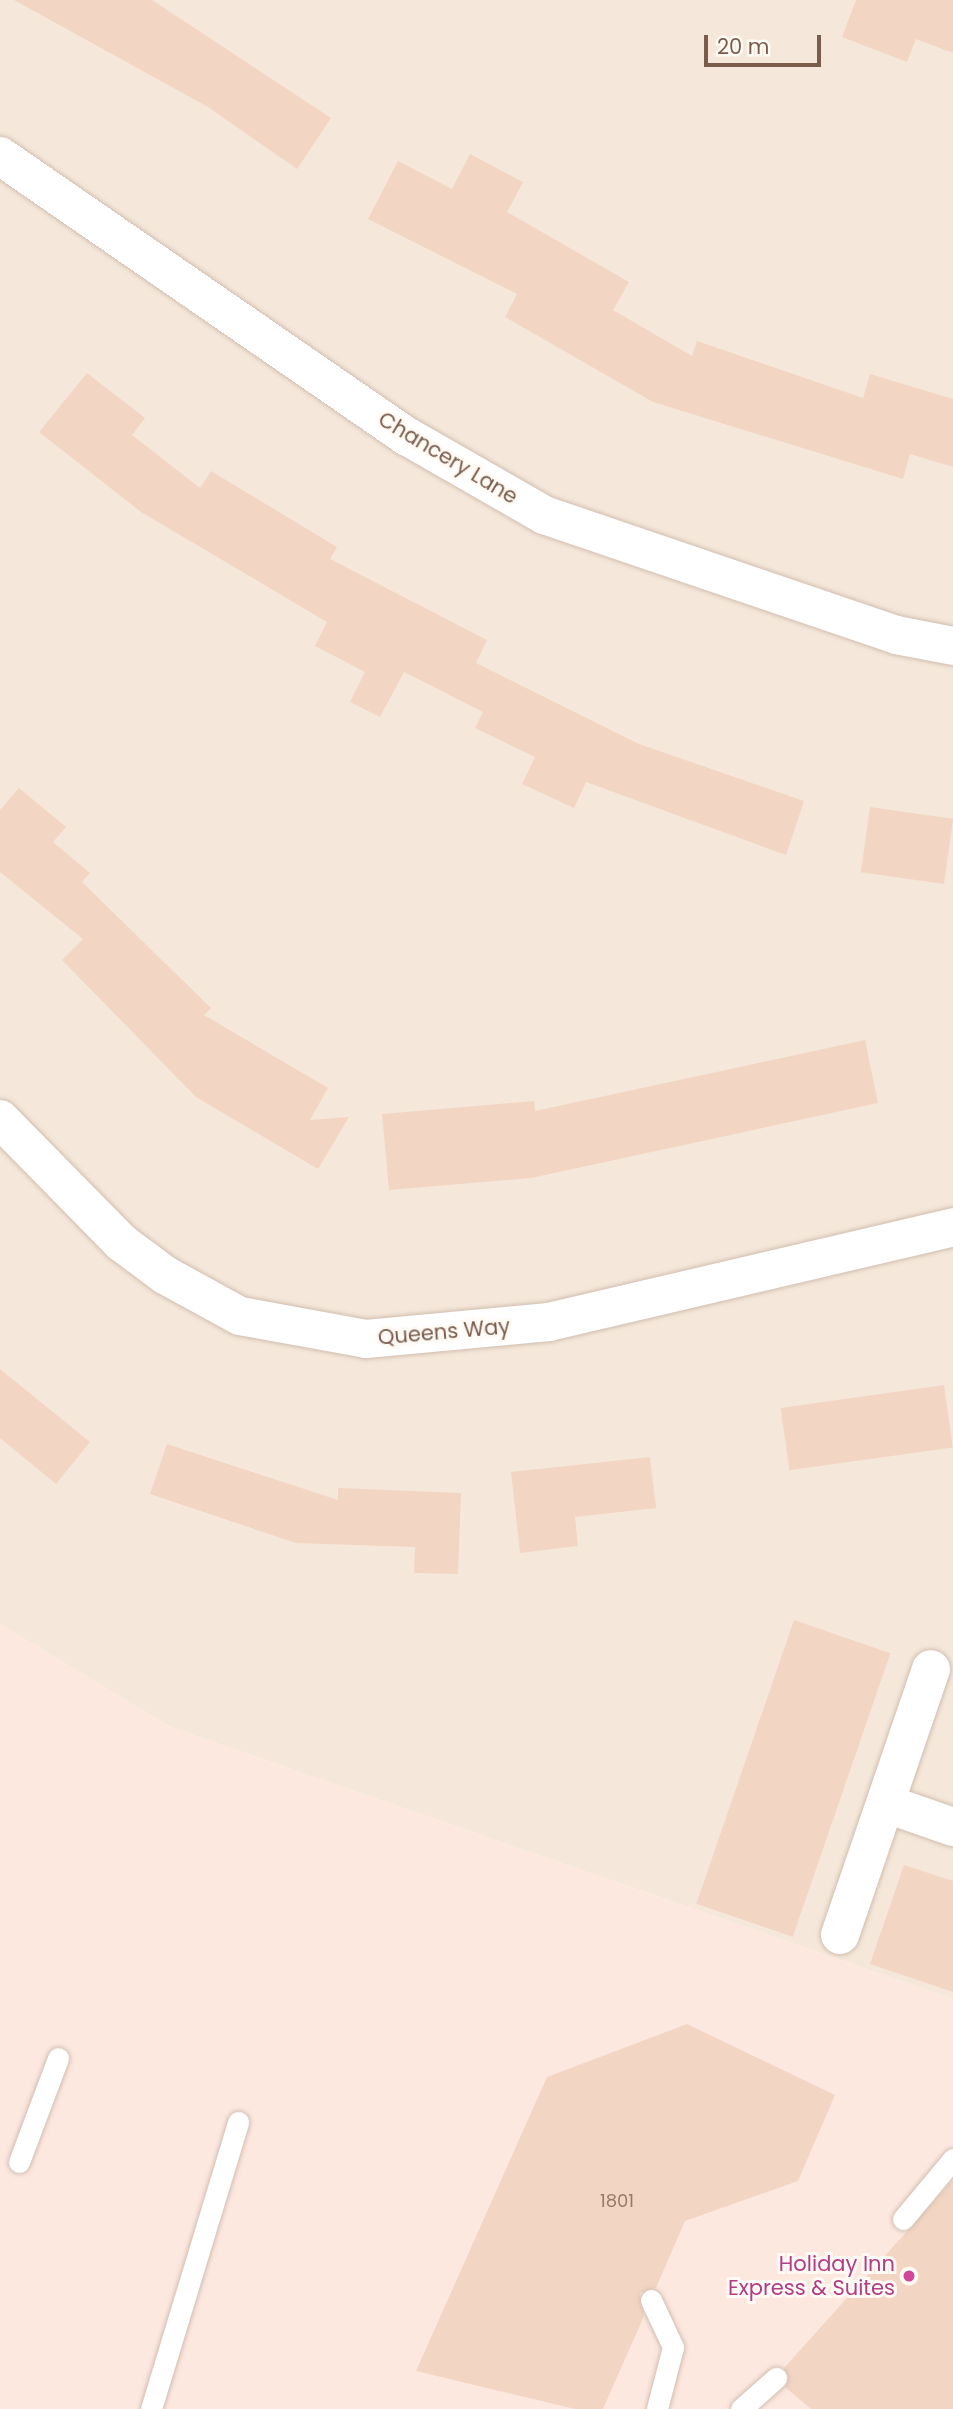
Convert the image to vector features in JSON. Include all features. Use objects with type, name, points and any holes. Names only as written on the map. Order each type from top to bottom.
[{"type":"street","name":"Chancery Lane","points":[[0,156],[398,431],[544,515],[896,635],[953,646]]},
{"type":"street","name":"Queens Way","points":[[0,1119],[122,1243],[165,1275],[240,1316],[366,1339],[549,1322],[953,1227]]},
{"type":"street","points":[[840,1935],[887,1804],[931,1668]]},
{"type":"street","points":[[887,1804],[953,1827]]},
{"type":"lane","points":[[19,2162],[58,2058]]},
{"type":"lane","points":[[151,2409],[238,2122]]},
{"type":"lane","points":[[903,2219],[953,2159]]},
{"type":"lane","points":[[651,2300],[673,2347],[657,2409]]},
{"type":"lane","points":[[741,2409],[776,2378]]},
{"type":"shaded area","points":[[0,0],[953,0],[953,1999],[170,1727],[0,1624]]},
{"type":"shaded area","points":[[0,1624],[170,1727],[953,1999],[953,2409],[0,2409]]},
{"type":"building","points":[[14,0],[152,0],[331,118],[297,169],[208,107]]},
{"type":"building","points":[[856,0],[953,0],[953,53],[916,39],[907,62],[842,37]]},
{"type":"building","points":[[470,154],[523,182],[507,212],[629,282],[613,310],[692,356],[697,341],[863,398],[870,374],[953,399],[953,467],[910,454],[903,479],[653,402],[505,317],[517,294],[368,219],[398,161],[452,189]]},
{"type":"building","points":[[87,373],[145,418],[132,435],[200,488],[211,471],[337,547],[330,559],[487,640],[476,663],[639,744],[804,801],[786,855],[586,782],[574,808],[522,784],[535,757],[475,728],[483,712],[404,672],[380,717],[350,702],[365,672],[315,646],[327,622],[141,512],[39,432]]},
{"type":"building","points":[[19,788],[66,827],[53,842],[90,873],[82,882],[211,1008],[204,1015],[328,1088],[310,1120],[349,1117],[318,1169],[196,1097],[62,960],[83,939],[0,872],[0,810]]},
{"type":"building","points":[[870,807],[953,819],[944,884],[861,872]]},
{"type":"building","points":[[865,1040],[878,1103],[531,1178],[389,1190],[382,1114],[534,1101],[535,1111]]},
{"type":"building","points":[[0,1369],[90,1442],[56,1484],[0,1438]]},
{"type":"building","points":[[944,1385],[953,1447],[789,1470],[781,1408]]},
{"type":"building","points":[[167,1444],[338,1500],[338,1488],[461,1493],[458,1574],[414,1573],[415,1547],[296,1543],[150,1494]]},
{"type":"building","points":[[650,1457],[656,1508],[575,1517],[578,1546],[520,1553],[511,1472]]},
{"type":"building","points":[[794,1620],[890,1653],[793,1937],[696,1904]]},
{"type":"building","points":[[904,1865],[953,1881],[953,1992],[870,1964]]},
{"type":"building","points":[[687,2024],[835,2095],[798,2181],[685,2221],[656,2288],[640,2293],[644,2316],[603,2409],[575,2409],[416,2371],[547,2077]]},
{"type":"building","name":"Holiday Inn Express & Suites","points":[[953,2180],[953,2409],[811,2409],[785,2387],[784,2368]]},
{"type":"place","name":"Holiday Inn Express & Suites","points":[[909,2276]]}]
